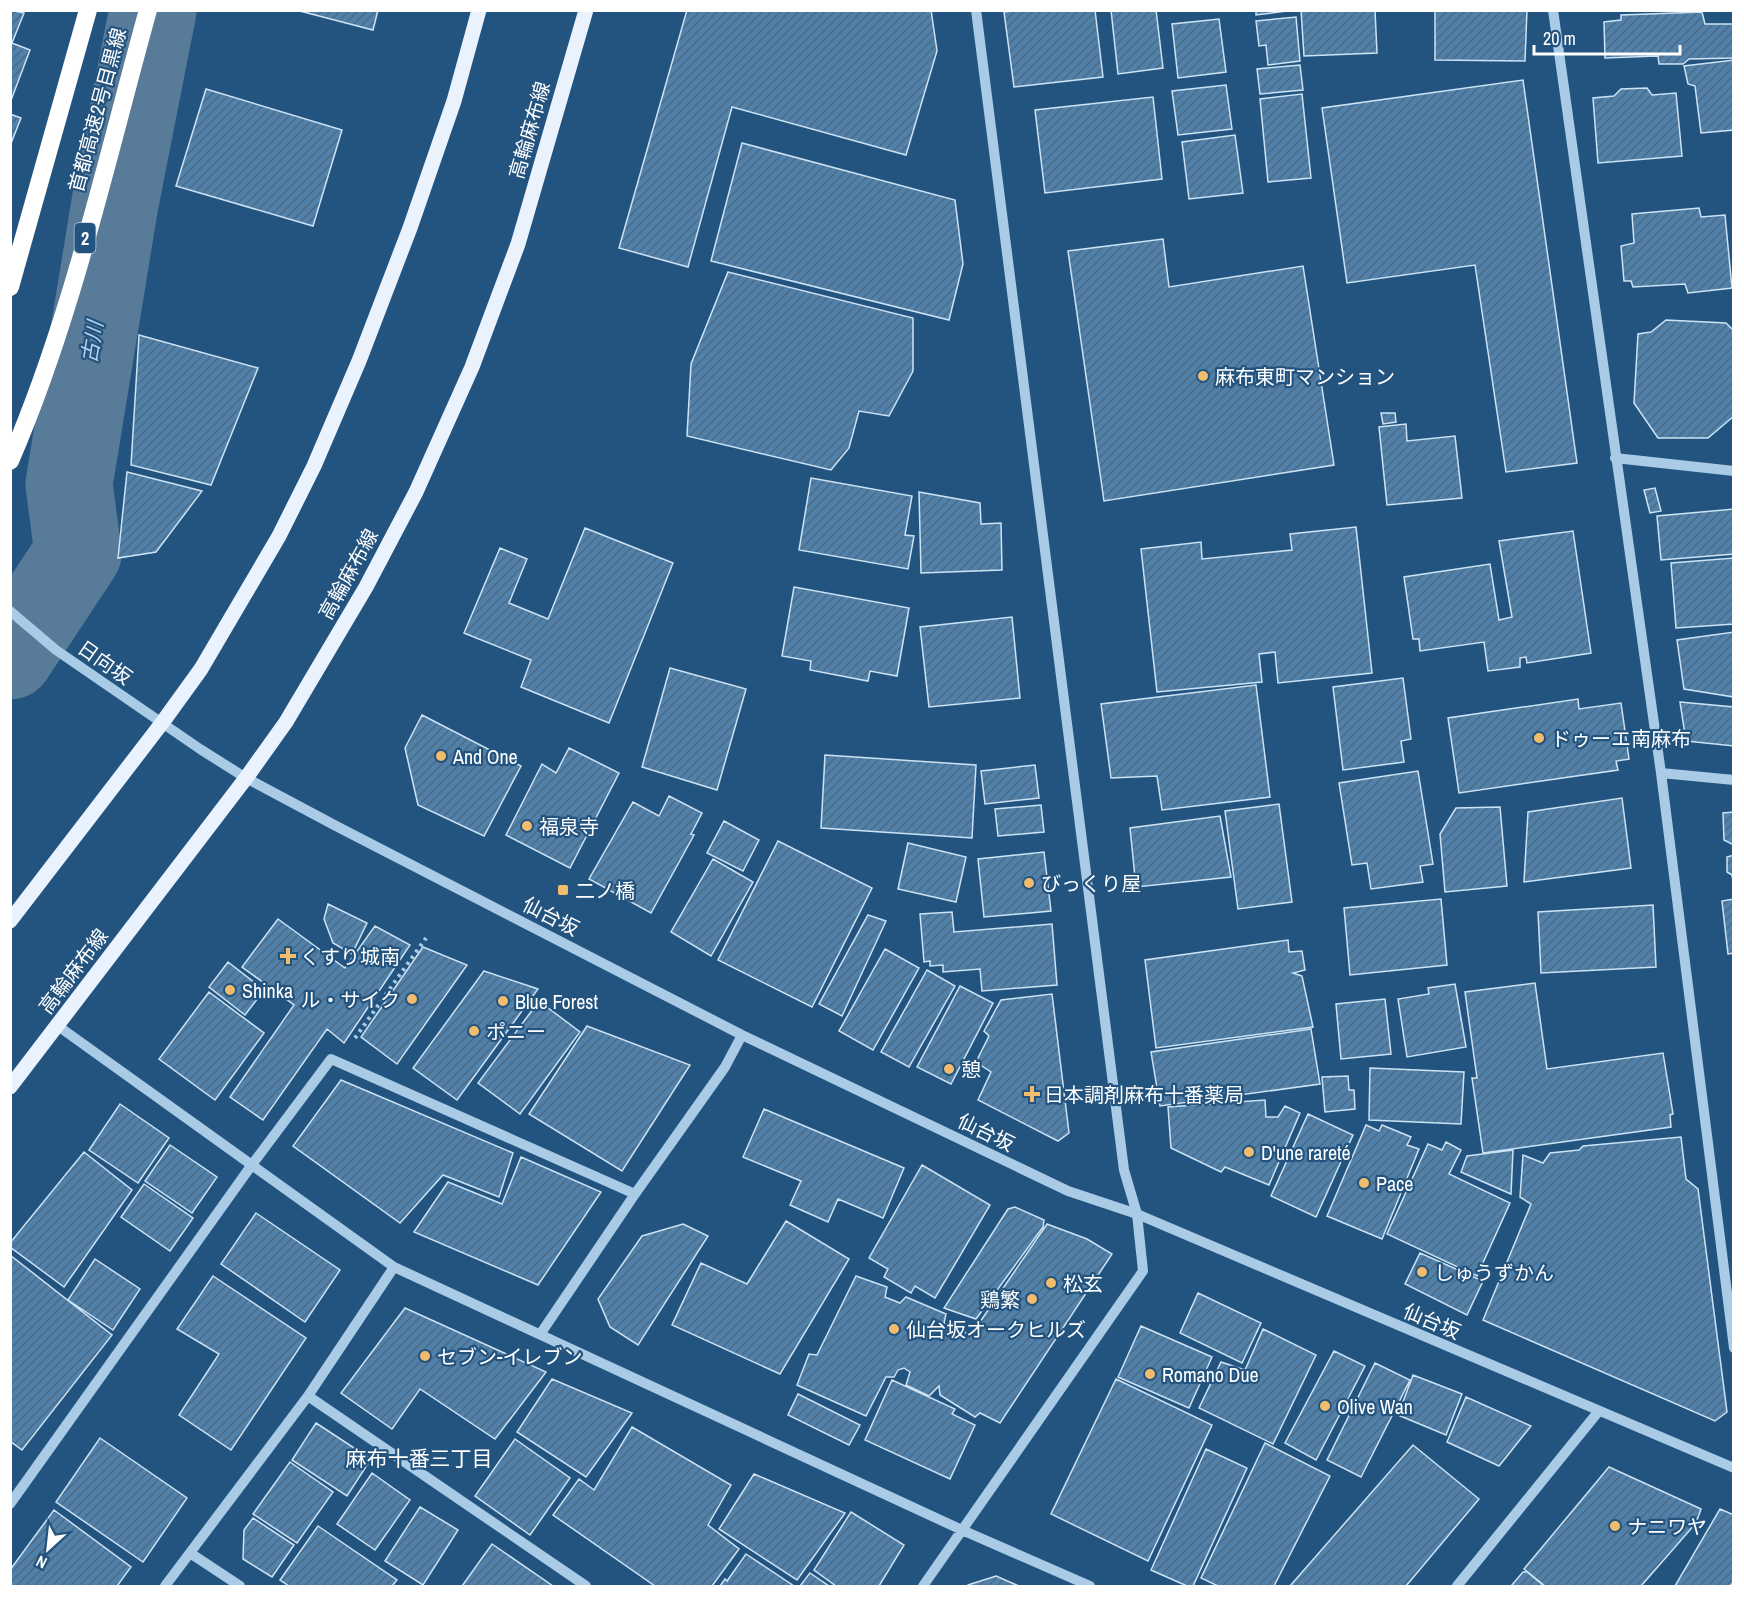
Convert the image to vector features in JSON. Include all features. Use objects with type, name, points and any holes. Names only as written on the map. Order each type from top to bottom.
[{"type":"highway","name":"首都高速2号目黒線","points":[[10,287],[88,10]]},
{"type":"highway","name":"首都高速2号目黒線","points":[[10,461],[28,420],[67,304],[148,10]]},
{"type":"main road","points":[[10,921],[201,669],[279,536],[314,466],[359,361],[410,228],[454,101],[479,10]]},
{"type":"main road","name":"高輪麻布線","points":[[10,1088],[246,778],[292,712],[366,587],[416,492],[468,378],[518,244],[586,10]]},
{"type":"street","points":[[923,1587],[1143,1270],[1137,1214],[1124,1170],[976,10]]},
{"type":"street","points":[[1553,10],[1661,773],[1734,1348]]},
{"type":"street","points":[[1615,458],[1734,471]]},
{"type":"street","name":"日向坂","points":[[10,611],[85,671],[246,778]]},
{"type":"street","points":[[1661,773],[1734,780]]},
{"type":"street","name":"仙台坂","points":[[246,778],[742,1035],[1068,1191],[1137,1214],[1734,1468]]},
{"type":"street","points":[[58,1026],[394,1267],[1090,1587]]},
{"type":"street","points":[[541,1333],[725,1067],[742,1035]]},
{"type":"street","points":[[10,1504],[251,1166],[331,1059],[635,1194]]},
{"type":"street","points":[[165,1587],[308,1396],[394,1267]]},
{"type":"street","points":[[308,1396],[586,1587]]},
{"type":"street","points":[[1456,1587],[1598,1412]]},
{"type":"street","points":[[190,1552],[240,1587]]},
{"type":"path","points":[[338,1062],[426,938]]},
{"type":"building","points":[[10,10],[24,13],[12,43],[30,50],[10,103]]},
{"type":"building","points":[[296,10],[378,10],[373,30]]},
{"type":"building","points":[[687,10],[931,10],[937,51],[906,155],[732,107],[688,267],[619,248]]},
{"type":"building","points":[[1095,10],[1103,77],[1014,87],[1004,12]]},
{"type":"building","points":[[1111,10],[1156,10],[1163,68],[1118,74]]},
{"type":"building","points":[[1256,10],[1294,10],[1256,15]]},
{"type":"building","points":[[1301,10],[1375,10],[1377,53],[1304,56]]},
{"type":"building","points":[[1435,10],[1527,10],[1525,61],[1435,60]]},
{"type":"building","points":[[1702,12],[1705,24],[1734,24],[1734,58],[1689,59],[1683,64],[1659,64],[1658,56],[1605,58],[1604,22],[1621,20],[1621,15]]},
{"type":"building","points":[[1296,17],[1300,61],[1268,65],[1266,45],[1259,46],[1256,21]]},
{"type":"building","points":[[1219,19],[1226,72],[1178,78],[1172,24]]},
{"type":"building","points":[[1734,60],[1734,130],[1701,133],[1695,86],[1688,84],[1684,66]]},
{"type":"building","points":[[1300,65],[1303,90],[1260,94],[1257,69]]},
{"type":"building","points":[[1523,80],[1577,463],[1506,472],[1475,265],[1347,283],[1322,108]]},
{"type":"building","points":[[1226,85],[1232,129],[1178,135],[1172,91]]},
{"type":"building","points":[[1647,88],[1652,95],[1676,93],[1682,156],[1598,163],[1593,98],[1614,96],[1621,89]]},
{"type":"building","points":[[206,89],[342,130],[313,226],[176,186]]},
{"type":"building","points":[[1302,94],[1311,178],[1268,182],[1260,99]]},
{"type":"building","points":[[1153,97],[1162,179],[1045,193],[1035,110]]},
{"type":"building","points":[[10,114],[21,118],[10,146]]},
{"type":"building","points":[[1235,135],[1243,193],[1189,199],[1182,142]]},
{"type":"building","points":[[742,143],[955,200],[963,264],[949,320],[711,261]]},
{"type":"building","points":[[1699,208],[1701,217],[1725,215],[1732,288],[1688,293],[1685,284],[1633,287],[1631,281],[1624,281],[1621,246],[1634,243],[1632,214]]},
{"type":"building","name":"麻布東町マンション","points":[[1163,239],[1169,287],[1303,266],[1334,465],[1104,501],[1068,251]]},
{"type":"building","points":[[728,272],[913,318],[913,371],[889,416],[859,411],[849,448],[831,470],[687,436],[691,364]]},
{"type":"building","points":[[1666,320],[1726,323],[1734,331],[1734,416],[1708,438],[1658,438],[1634,403],[1638,334],[1651,332]]},
{"type":"building","points":[[139,335],[258,368],[211,485],[131,465]]},
{"type":"building","points":[[1381,413],[1395,413],[1396,422],[1383,424]]},
{"type":"building","points":[[1406,424],[1407,441],[1455,436],[1462,498],[1387,505],[1379,427]]},
{"type":"building","points":[[127,472],[202,491],[156,552],[118,558]]},
{"type":"building","points":[[811,478],[912,496],[905,535],[914,536],[908,569],[799,550]]},
{"type":"building","points":[[1655,488],[1661,511],[1650,513],[1644,490]]},
{"type":"building","points":[[919,492],[980,503],[981,524],[1001,523],[1002,570],[921,573]]},
{"type":"building","points":[[1734,509],[1734,554],[1661,560],[1657,516]]},
{"type":"building","points":[[1356,527],[1372,673],[1278,683],[1275,652],[1259,654],[1262,682],[1157,692],[1141,549],[1201,542],[1202,559],[1292,550],[1290,534]]},
{"type":"building","points":[[585,528],[673,563],[609,723],[521,687],[531,660],[464,633],[500,548],[527,559],[509,603],[548,619]]},
{"type":"building","points":[[1573,531],[1591,653],[1527,663],[1526,657],[1520,658],[1520,667],[1488,671],[1484,642],[1420,651],[1419,639],[1413,639],[1404,577],[1490,564],[1499,620],[1512,617],[1499,541]]},
{"type":"building","points":[[1734,558],[1734,624],[1676,628],[1671,563]]},
{"type":"building","points":[[794,587],[909,608],[897,676],[870,671],[868,681],[810,670],[811,661],[782,656]]},
{"type":"building","points":[[1012,617],[1020,698],[929,707],[920,627]]},
{"type":"building","points":[[1734,632],[1734,697],[1684,689],[1677,640]]},
{"type":"building","points":[[670,668],[746,689],[717,790],[642,767]]},
{"type":"building","points":[[1403,678],[1411,739],[1401,741],[1404,762],[1343,770],[1333,687]]},
{"type":"building","points":[[1256,685],[1270,797],[1162,810],[1157,776],[1111,778],[1101,704]]},
{"type":"building","name":"ドゥーエ南麻布","points":[[1578,699],[1579,709],[1621,703],[1629,759],[1616,761],[1618,770],[1459,793],[1448,718]]},
{"type":"building","points":[[1680,702],[1734,707],[1734,746],[1686,741]]},
{"type":"building","points":[[422,715],[521,766],[484,836],[418,805],[405,748]]},
{"type":"building","points":[[569,748],[619,773],[570,868],[506,835],[542,764],[556,773]]},
{"type":"building","points":[[825,755],[976,765],[972,838],[821,828]]},
{"type":"building","points":[[1035,765],[1039,798],[985,804],[981,771]]},
{"type":"building","points":[[1418,771],[1433,864],[1420,866],[1423,882],[1371,889],[1367,863],[1352,865],[1339,783]]},
{"type":"building","points":[[669,796],[702,813],[691,834],[694,835],[651,913],[589,879],[633,802],[659,816]]},
{"type":"building","points":[[1622,798],[1631,868],[1524,882],[1528,812]]},
{"type":"building","points":[[1279,804],[1292,902],[1238,909],[1225,811]]},
{"type":"building","points":[[1041,805],[1044,832],[998,836],[995,809]]},
{"type":"building","points":[[1500,807],[1507,886],[1445,892],[1440,834],[1456,808]]},
{"type":"building","points":[[1734,812],[1734,845],[1724,840],[1723,813]]},
{"type":"building","points":[[1220,816],[1231,877],[1136,887],[1130,828]]},
{"type":"building","points":[[724,821],[759,840],[743,871],[707,853]]},
{"type":"building","points":[[778,841],[872,888],[812,1007],[718,960]]},
{"type":"building","points":[[908,843],[966,857],[956,902],[898,889]]},
{"type":"building","points":[[1044,852],[1051,911],[984,917],[978,859]]},
{"type":"building","points":[[1734,855],[1734,885],[1732,875],[1727,872],[1727,857]]},
{"type":"building","points":[[713,859],[753,882],[711,956],[671,932]]},
{"type":"building","points":[[1441,899],[1447,965],[1350,975],[1344,908]]},
{"type":"building","points":[[1734,899],[1734,953],[1728,954],[1722,901]]},
{"type":"building","points":[[328,904],[367,923],[352,954],[333,943],[324,919]]},
{"type":"building","points":[[1653,905],[1656,967],[1541,973],[1538,912]]},
{"type":"building","points":[[952,912],[954,932],[1052,924],[1057,985],[982,991],[980,969],[943,972],[943,965],[930,966],[930,961],[924,962],[920,914]]},
{"type":"building","points":[[868,915],[886,921],[842,1016],[819,1004]]},
{"type":"building","points":[[278,919],[345,968],[375,926],[410,945],[344,1043],[327,1029],[263,1120],[230,1097],[294,1005],[242,967]]},
{"type":"building","points":[[1288,940],[1289,952],[1302,951],[1305,970],[1293,973],[1302,976],[1313,1027],[1156,1048],[1145,960]]},
{"type":"building","points":[[423,947],[467,965],[397,1064],[361,1037]]},
{"type":"building","points":[[885,949],[919,968],[873,1050],[839,1031]]},
{"type":"building","points":[[228,962],[264,990],[245,1015],[209,987]]},
{"type":"building","points":[[927,970],[955,986],[909,1067],[881,1052]]},
{"type":"building","points":[[484,971],[538,989],[457,1100],[413,1068]]},
{"type":"building","points":[[1535,983],[1547,1069],[1663,1053],[1673,1114],[1670,1115],[1671,1127],[1483,1153],[1472,1078],[1477,1078],[1465,992]]},
{"type":"building","points":[[1455,984],[1466,1047],[1407,1057],[1398,999],[1429,994],[1428,988]]},
{"type":"building","points":[[960,986],[993,1003],[951,1084],[917,1067]]},
{"type":"building","points":[[209,992],[264,1033],[215,1100],[159,1059]]},
{"type":"building","points":[[1052,994],[1069,1133],[1058,1141],[978,1100],[991,1072],[976,1062],[989,1036],[984,1031],[1001,1000]]},
{"type":"building","points":[[1385,999],[1391,1054],[1341,1059],[1336,1004]]},
{"type":"building","points":[[539,1001],[580,1032],[520,1114],[478,1083]]},
{"type":"building","points":[[587,1026],[690,1065],[622,1171],[529,1114]]},
{"type":"building","points":[[1311,1029],[1320,1084],[1160,1106],[1151,1052]]},
{"type":"building","points":[[1370,1068],[1464,1072],[1461,1124],[1369,1120]]},
{"type":"building","points":[[1348,1076],[1349,1090],[1354,1090],[1355,1109],[1325,1112],[1322,1077]]},
{"type":"building","points":[[341,1080],[513,1153],[499,1197],[443,1175],[400,1223],[293,1146]]},
{"type":"building","points":[[1265,1100],[1266,1117],[1278,1117],[1285,1106],[1300,1113],[1269,1185],[1225,1167],[1221,1172],[1171,1148],[1168,1107]]},
{"type":"building","points":[[120,1104],[169,1138],[138,1183],[89,1150]]},
{"type":"building","points":[[764,1109],[904,1168],[883,1218],[838,1199],[828,1222],[790,1205],[801,1181],[743,1157]]},
{"type":"building","points":[[1308,1114],[1353,1135],[1316,1217],[1271,1196]]},
{"type":"building","points":[[1366,1125],[1379,1131],[1382,1125],[1411,1137],[1407,1145],[1419,1149],[1382,1239],[1327,1216]]},
{"type":"building","points":[[1681,1137],[1686,1179],[1698,1189],[1727,1412],[1715,1421],[1483,1320],[1531,1204],[1520,1197],[1523,1155],[1543,1163],[1550,1153],[1579,1150],[1583,1146]]},
{"type":"building","points":[[1446,1142],[1461,1150],[1449,1174],[1510,1203],[1477,1276],[1387,1234],[1428,1144],[1442,1150]]},
{"type":"building","points":[[170,1145],[217,1177],[192,1213],[145,1181]]},
{"type":"building","points":[[1513,1150],[1511,1194],[1461,1172],[1467,1156]]},
{"type":"building","points":[[84,1152],[132,1190],[64,1287],[10,1247],[10,1243]]},
{"type":"building","points":[[521,1157],[601,1192],[538,1285],[414,1232],[448,1182],[502,1204]]},
{"type":"building","points":[[922,1165],[990,1205],[935,1298],[915,1286],[911,1293],[884,1277],[888,1269],[869,1258]]},
{"type":"building","points":[[144,1184],[193,1218],[170,1251],[121,1217]]},
{"type":"building","points":[[1015,1207],[1044,1220],[1043,1227],[976,1319],[944,1308],[1008,1209]]},
{"type":"building","points":[[256,1213],[340,1270],[305,1322],[221,1264]]},
{"type":"building","points":[[786,1221],[849,1259],[780,1374],[672,1325],[701,1263],[747,1284]]},
{"type":"building","points":[[683,1224],[708,1236],[638,1345],[610,1327],[598,1299],[642,1236]]},
{"type":"building","name":"仙台坂オークヒルズ","points":[[1047,1224],[1087,1239],[1112,1254],[1000,1423],[980,1413],[975,1417],[940,1395],[939,1386],[929,1396],[906,1385],[910,1372],[904,1368],[898,1370],[894,1377],[886,1377],[866,1416],[797,1385],[809,1354],[817,1355],[856,1276],[887,1287],[885,1297],[900,1303],[906,1297],[946,1314],[944,1323],[971,1335]]},
{"type":"building","points":[[1420,1253],[1483,1281],[1467,1315],[1405,1284]]},
{"type":"building","points":[[10,1255],[112,1335],[22,1450],[10,1441]]},
{"type":"building","points":[[95,1259],[140,1289],[113,1330],[68,1300]]},
{"type":"building","points":[[213,1276],[306,1338],[231,1450],[179,1415],[219,1354],[177,1329]]},
{"type":"building","points":[[1198,1293],[1261,1323],[1242,1363],[1180,1333]]},
{"type":"building","points":[[405,1308],[546,1372],[495,1439],[420,1389],[392,1429],[341,1393]]},
{"type":"building","points":[[1141,1326],[1212,1357],[1189,1408],[1118,1377]]},
{"type":"building","points":[[1263,1329],[1316,1355],[1273,1444],[1199,1408],[1221,1362],[1245,1370]]},
{"type":"building","points":[[1334,1351],[1365,1366],[1316,1460],[1285,1443]]},
{"type":"building","points":[[1375,1363],[1410,1380],[1361,1477],[1327,1460]]},
{"type":"building","points":[[1413,1375],[1462,1394],[1446,1435],[1398,1415]]},
{"type":"building","points":[[552,1379],[632,1413],[586,1477],[517,1432]]},
{"type":"building","points":[[1116,1379],[1212,1425],[1148,1561],[1051,1514]]},
{"type":"building","points":[[892,1380],[955,1409],[952,1414],[975,1425],[950,1479],[865,1440]]},
{"type":"building","points":[[798,1394],[860,1425],[849,1445],[788,1415]]},
{"type":"building","points":[[1466,1397],[1531,1426],[1499,1466],[1447,1442]]},
{"type":"building","points":[[316,1423],[371,1459],[347,1496],[292,1460]]},
{"type":"building","points":[[632,1427],[731,1485],[708,1525],[739,1549],[712,1586],[655,1586],[553,1515],[579,1479],[594,1490]]},
{"type":"building","points":[[100,1438],[187,1498],[143,1562],[56,1502]]},
{"type":"building","points":[[515,1439],[570,1478],[530,1535],[475,1496]]},
{"type":"building","points":[[1265,1443],[1330,1476],[1274,1586],[1218,1586],[1201,1578]]},
{"type":"building","points":[[1413,1445],[1479,1499],[1406,1586],[1290,1586]]},
{"type":"building","points":[[1206,1449],[1247,1468],[1193,1586],[1187,1586],[1151,1570]]},
{"type":"building","points":[[290,1462],[333,1492],[297,1543],[253,1514]]},
{"type":"building","points":[[1609,1467],[1701,1509],[1696,1523],[1641,1586],[1545,1586],[1524,1569]]},
{"type":"building","points":[[372,1473],[410,1500],[375,1550],[337,1524]]},
{"type":"building","points":[[754,1474],[845,1513],[797,1580],[719,1529]]},
{"type":"building","points":[[420,1507],[458,1530],[423,1585],[385,1561]]},
{"type":"building","points":[[1720,1509],[1734,1515],[1734,1581],[1730,1586],[1675,1586]]},
{"type":"building","points":[[54,1510],[131,1567],[117,1586],[10,1586],[10,1570]]},
{"type":"building","points":[[851,1512],[904,1545],[879,1586],[836,1586],[814,1570]]},
{"type":"building","points":[[253,1518],[294,1545],[272,1577],[243,1559],[244,1530]]},
{"type":"building","points":[[318,1526],[397,1580],[392,1586],[289,1586],[280,1580]]},
{"type":"building","points":[[492,1544],[553,1586],[462,1586]]},
{"type":"building","points":[[746,1554],[794,1586],[720,1586],[725,1579],[727,1581]]},
{"type":"building","points":[[1523,1572],[1527,1572],[1544,1586],[1511,1586]]},
{"type":"building","points":[[810,1573],[829,1586],[800,1586]]},
{"type":"building","points":[[996,1576],[1019,1586],[967,1586],[968,1585]]},
{"type":"waterway","name":"古川","points":[[10,656],[78,553],[69,484],[115,203],[153,10]]},
{"type":"place","name":"麻布東町マンション","points":[[1203,376]]},
{"type":"place","name":"ドゥーエ南麻布","points":[[1539,738]]},
{"type":"place","name":"And One","points":[[441,756]]},
{"type":"place","name":"福泉寺","points":[[527,826]]},
{"type":"place","name":"びっくり屋","points":[[1029,883]]},
{"type":"place","name":"二ノ橋","points":[[563,890]]},
{"type":"place","name":"くすり城南","points":[[288,956]]},
{"type":"place","name":"Shinka","points":[[230,990]]},
{"type":"place","name":"ル・サイク","points":[[412,999]]},
{"type":"place","name":"Blue Forest","points":[[503,1001]]},
{"type":"place","name":"ポニー","points":[[474,1031]]},
{"type":"place","name":"憩","points":[[949,1069]]},
{"type":"place","name":"日本調剤麻布十番薬局","points":[[1032,1094]]},
{"type":"place","name":"D'une rareté","points":[[1249,1152]]},
{"type":"place","name":"Pace","points":[[1364,1183]]},
{"type":"place","name":"しゅうずかん","points":[[1422,1272]]},
{"type":"place","name":"松玄","points":[[1051,1283]]},
{"type":"place","name":"鶏繁","points":[[1032,1299]]},
{"type":"place","name":"仙台坂オークヒルズ","points":[[894,1329]]},
{"type":"place","name":"セブン-イレブン","points":[[425,1356]]},
{"type":"place","name":"Romano Due","points":[[1150,1374]]},
{"type":"place","name":"Olive Wan","points":[[1325,1406]]},
{"type":"place","name":"ナニワヤ","points":[[1615,1526]]},
{"type":"district","name":"麻布十番三丁目","points":[[419,1458]]}]
